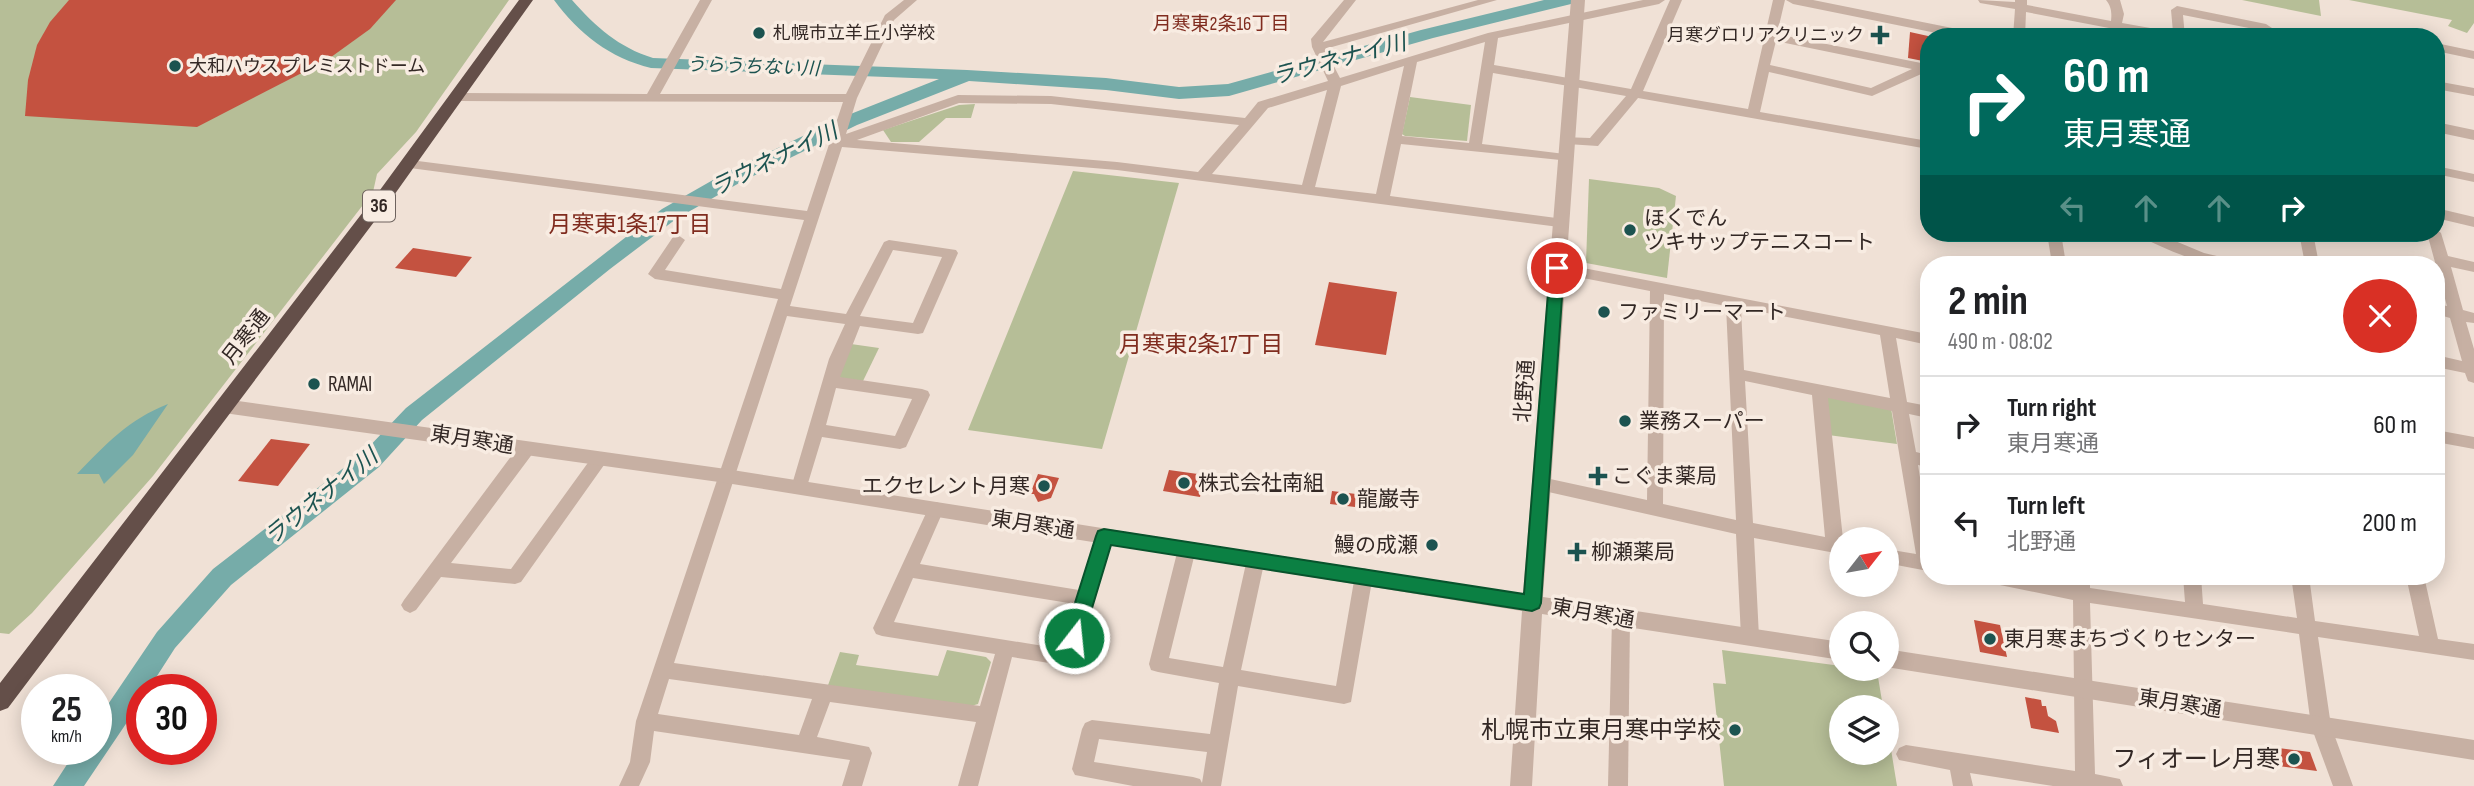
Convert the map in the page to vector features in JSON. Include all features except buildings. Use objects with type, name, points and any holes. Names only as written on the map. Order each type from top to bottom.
[{"type":"highway","name":"月寒通","points":[[0,701],[410,164],[460,97],[526,0]]},
{"type":"street","points":[[651,97],[706,0]]},
{"type":"street","points":[[629,786],[640,762],[646,721],[851,98],[889,18],[911,0]]},
{"type":"street","points":[[1307,190],[1333,77],[1317,39],[1350,0]]},
{"type":"street","points":[[1457,0],[1471,5]]},
{"type":"street","points":[[1320,51],[1491,0]]},
{"type":"street","points":[[1202,176],[1263,105],[1333,77],[1412,59],[1577,10],[1659,0]]},
{"type":"street","points":[[1396,138],[1475,147],[1566,149],[1593,143],[1635,94],[1676,0]]},
{"type":"street","points":[[1753,114],[1779,0]]},
{"type":"street","points":[[1793,0],[1932,28]]},
{"type":"street","points":[[1984,0],[2021,4],[2104,28]]},
{"type":"street","points":[[2112,0],[2115,1],[2118,14],[2115,28]]},
{"type":"street","points":[[2020,28],[2021,4]]},
{"type":"street","name":"北野通","points":[[1521,786],[1559,222],[1577,10]]},
{"type":"street","points":[[2179,28],[2178,10],[2266,28]]},
{"type":"street","points":[[1475,147],[1492,36]]},
{"type":"street","points":[[1771,36],[1920,67]]},
{"type":"street","points":[[2445,49],[2474,55]]},
{"type":"street","points":[[1382,200],[1412,59]]},
{"type":"street","points":[[1764,67],[1872,92],[1920,71]]},
{"type":"street","points":[[1487,68],[1920,144]]},
{"type":"street","points":[[2445,87],[2474,92]]},
{"type":"street","points":[[460,97],[851,98]]},
{"type":"street","points":[[839,135],[958,99],[1051,100],[1248,122]]},
{"type":"street","points":[[2445,129],[2474,135]]},
{"type":"street","points":[[839,135],[1202,176],[1559,222]]},
{"type":"street","points":[[410,164],[812,216]]},
{"type":"street","points":[[2445,172],[2474,178]]},
{"type":"street","points":[[2445,216],[2474,222]]},
{"type":"street","points":[[678,240],[655,274],[786,295]]},
{"type":"street","points":[[2164,242],[2198,256]]},
{"type":"street","points":[[781,310],[853,319],[918,329],[951,253],[890,245],[853,319],[837,359],[799,488]]},
{"type":"street","points":[[2445,261],[2474,268]]},
{"type":"street","points":[[1557,268],[1920,337]]},
{"type":"street","points":[[2445,271],[2473,373]]},
{"type":"street","points":[[1655,508],[1657,288]]},
{"type":"street","points":[[1733,302],[1750,636]]},
{"type":"street","points":[[2445,311],[2474,318]]},
{"type":"street","points":[[1887,331],[1899,406],[1920,501]]},
{"type":"street","points":[[2445,364],[2473,373]]},
{"type":"street","points":[[1737,374],[1920,410]]},
{"type":"street","points":[[816,430],[900,443],[922,395],[830,381]]},
{"type":"street","points":[[1819,390],[1836,527]]},
{"type":"street","name":"東月寒通","points":[[224,406],[726,476],[1364,575],[1621,620],[1829,649]]},
{"type":"street","points":[[2445,438],[2474,443]]},
{"type":"street","points":[[410,605],[527,448]]},
{"type":"street","points":[[1909,457],[1920,459]]},
{"type":"street","points":[[437,569],[515,577],[601,458]]},
{"type":"street","points":[[1541,484],[1829,545]]},
{"type":"street","points":[[936,509],[882,628],[1068,658],[1104,536]]},
{"type":"street","points":[[1187,549],[1158,664],[1344,696],[1364,575]]},
{"type":"street","points":[[1211,786],[1230,676],[1256,559]]},
{"type":"street","points":[[1899,559],[1920,563]]},
{"type":"street","points":[[909,570],[1085,598]]},
{"type":"street","points":[[2085,784],[2081,585],[2195,611],[2474,652]]},
{"type":"street","points":[[2193,585],[2195,611]]},
{"type":"street","points":[[2301,585],[2321,726],[2343,786]]},
{"type":"street","points":[[2417,585],[2430,645]]},
{"type":"street","points":[[1618,786],[1621,620]]},
{"type":"street","points":[[968,786],[1005,649]]},
{"type":"street","name":"東月寒通","points":[[1899,660],[2474,750]]},
{"type":"street","points":[[663,670],[986,715]]},
{"type":"street","points":[[805,745],[824,693]]},
{"type":"street","points":[[646,721],[862,753],[852,786]]},
{"type":"street","points":[[1193,786],[1082,769],[1092,729],[1217,744]]},
{"type":"street","points":[[1906,754],[2085,784],[2113,786]]},
{"type":"street","points":[[1958,763],[1963,786]]},
{"type":"green space","points":[[0,0],[509,0],[416,132],[377,174],[373,192],[153,476],[32,613],[9,634],[0,633]]},
{"type":"green space","points":[[2242,0],[2319,0],[2321,16]]},
{"type":"green space","points":[[2349,0],[2474,0],[2474,23],[2467,33],[2448,26],[2452,20]]},
{"type":"green space","points":[[1410,97],[1471,105],[1467,141],[1402,134]]},
{"type":"green space","points":[[975,104],[971,118],[946,118],[919,142],[891,142],[883,130],[959,105]]},
{"type":"green space","points":[[1073,171],[1179,183],[1102,449],[968,430]]},
{"type":"green space","name":"ほくでん ツキサップテニスコート","points":[[1589,179],[1659,188],[1676,196],[1667,278],[1586,263]]},
{"type":"green space","points":[[851,344],[879,348],[863,381],[841,379],[839,375]]},
{"type":"green space","points":[[1827,393],[1891,408],[1897,444],[1828,435]]},
{"type":"green space","points":[[947,650],[986,657],[991,662],[978,704],[971,706],[827,688],[840,652],[859,655],[856,665],[938,676]]},
{"type":"green space","points":[[1722,650],[1829,664],[1829,681],[1879,681],[1881,695],[1829,695],[1829,765],[1894,765],[1897,786],[1724,786],[1713,683],[1726,684]]},
{"type":"water","points":[[168,404],[133,455],[104,484],[99,474],[77,474],[129,425]]},
{"type":"waterway","name":"うらうちない川","points":[[563,0],[601,39],[622,52],[651,63],[967,75]]},
{"type":"waterway","name":"ラウネナイ川","points":[[967,75],[1106,84],[1179,93],[1229,90],[1427,34],[1565,0]]},
{"type":"waterway","name":"ラウネナイ川","points":[[112,722],[166,640],[222,577],[371,460],[414,414],[669,214],[734,177],[850,121],[967,75]]},
{"type":"waterway","name":"ラウネナイ川","points":[[67,786],[82,765]]},
{"type":"place","name":"札幌市立羊丘小学校","points":[[759,33]]},
{"type":"place","name":"月寒グロリアクリニック","points":[[1880,35]]},
{"type":"place","name":"大和ハウス プレミストドーム","points":[[175,66]]},
{"type":"place","name":"ほくでん ツキサップテニスコート","points":[[1630,230]]},
{"type":"place","name":"ファミリーマート","points":[[1604,312]]},
{"type":"place","name":"RAMAI","points":[[314,384]]},
{"type":"place","name":"業務スーパー","points":[[1625,421]]},
{"type":"place","name":"こぐま薬局","points":[[1598,476]]},
{"type":"place","name":"株式会社南組","points":[[1184,483]]},
{"type":"place","name":"エクセレント月寒","points":[[1044,486]]},
{"type":"place","name":"龍巌寺","points":[[1343,499]]},
{"type":"place","name":"鰻の成瀬","points":[[1432,545]]},
{"type":"place","name":"柳瀬薬局","points":[[1577,552]]},
{"type":"place","name":"東月寒まちづくりセンター","points":[[1990,639]]},
{"type":"place","name":"札幌市立東月寒中学校","points":[[1735,730]]},
{"type":"place","name":"フィオーレ月寒","points":[[2294,759]]},
{"type":"district","name":"月寒東2条16丁目","points":[[1221,24]]},
{"type":"district","name":"月寒東1条17丁目","points":[[630,225]]},
{"type":"district","name":"月寒東2条17丁目","points":[[1201,345]]},
{"type":"route","points":[[1074,638],[1104,536],[1532,603],[1557,268]]}]
